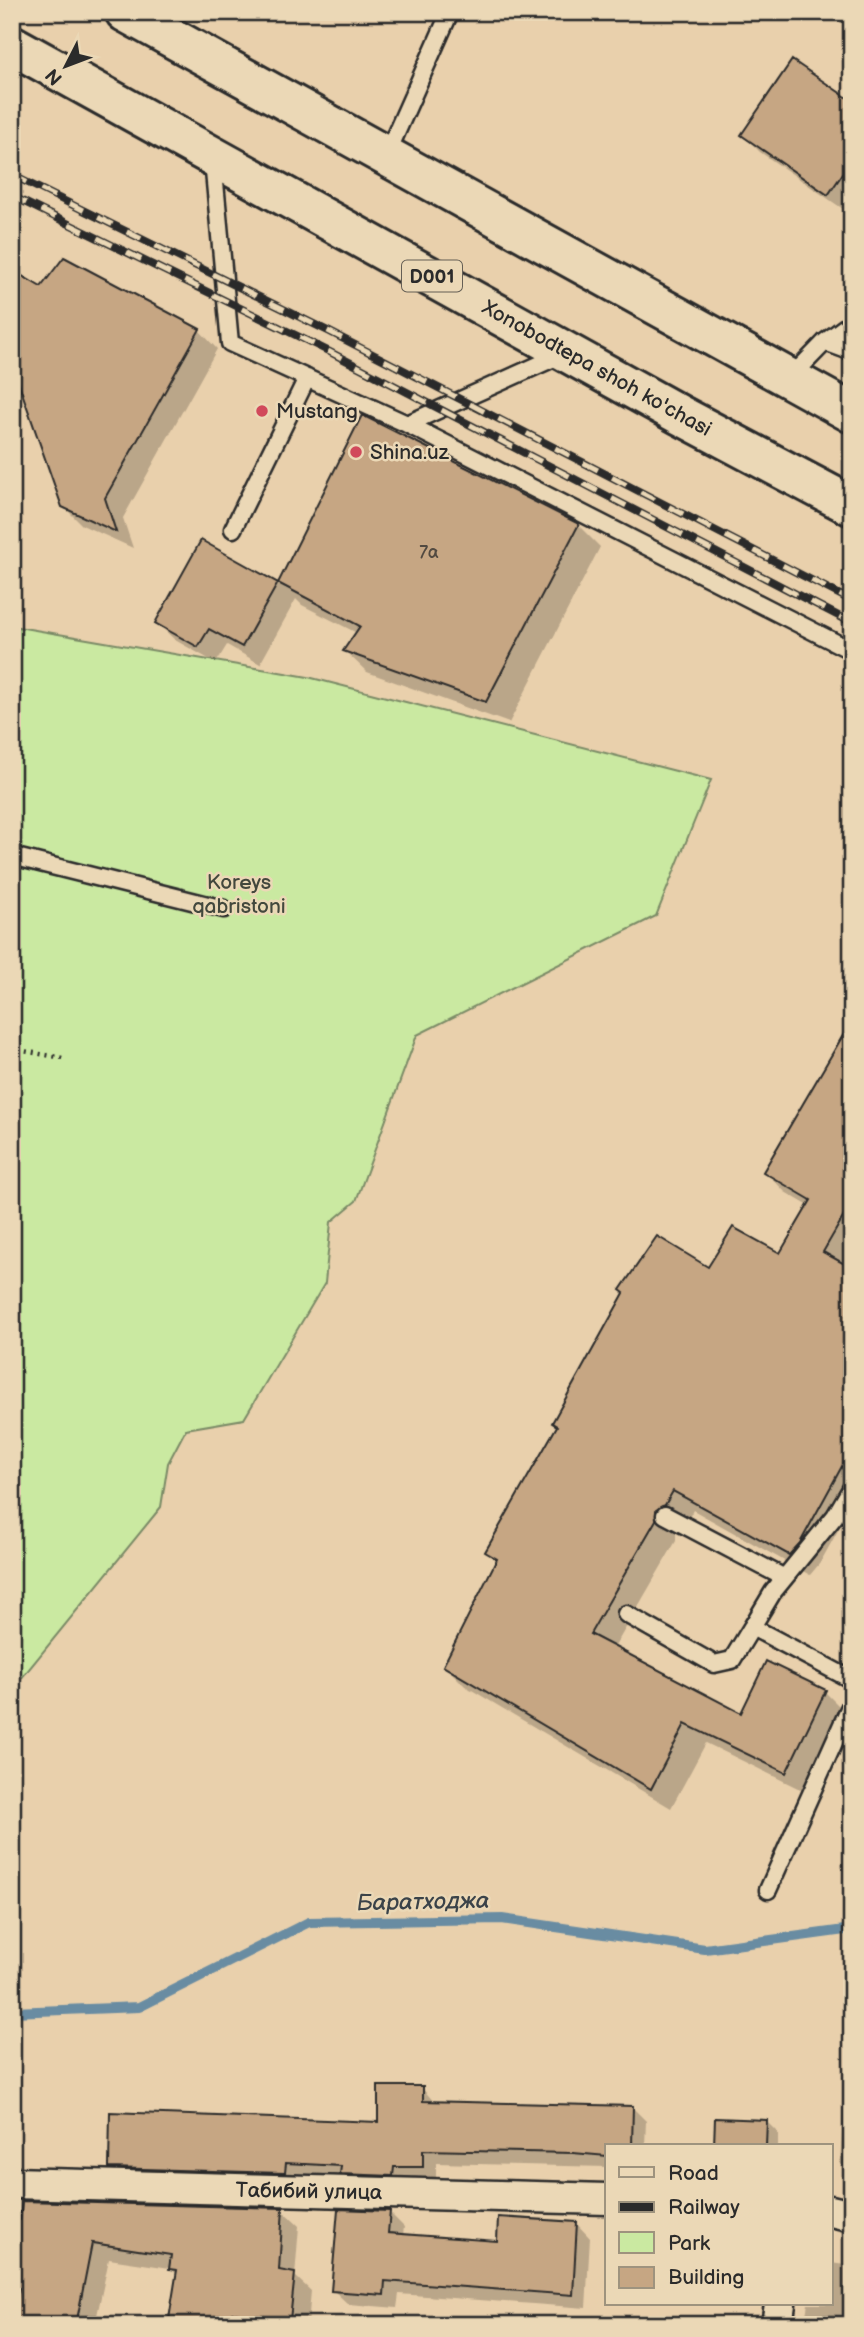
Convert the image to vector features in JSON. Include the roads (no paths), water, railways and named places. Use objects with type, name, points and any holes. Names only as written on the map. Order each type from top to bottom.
[{"type":"highway","points":[[124,12],[852,413]]},
{"type":"highway","name":"Xonobodtepa shoh ko'chasi","points":[[12,45],[680,415],[852,506]]},
{"type":"street","name":"Табибий улица","points":[[12,2183],[605,2199]]},
{"type":"street","points":[[832,2211],[852,2216]]},
{"type":"street","points":[[777,2325],[780,2306]]},
{"type":"lane","points":[[386,156],[450,12]]},
{"type":"lane","points":[[213,155],[230,343],[407,424],[852,651]]},
{"type":"lane","points":[[789,379],[825,342],[852,322]]},
{"type":"lane","points":[[825,342],[852,352]]},
{"type":"lane","points":[[407,424],[569,352]]},
{"type":"lane","points":[[233,528],[307,378]]},
{"type":"lane","points":[[12,854],[224,909]]},
{"type":"lane","points":[[626,1614],[714,1664],[732,1660],[783,1577],[835,1516],[852,1487]]},
{"type":"lane","points":[[665,1515],[783,1577]]},
{"type":"lane","points":[[752,1627],[852,1680]]},
{"type":"lane","points":[[768,1890],[852,1702]]},
{"type":"waterway","name":"Баратходжа","points":[[12,2012],[139,2007],[309,1922],[502,1919],[705,1949],[852,1929]]},
{"type":"railway","points":[[12,175],[330,332],[852,601]]},
{"type":"railway","points":[[12,196],[328,351],[852,623]]},
{"type":"place","name":"Mustang","points":[[262,411]]},
{"type":"place","name":"Shina.uz","points":[[356,452]]},
{"type":"park label","name":"Koreys qabristoni","points":[[239,894]]}]
